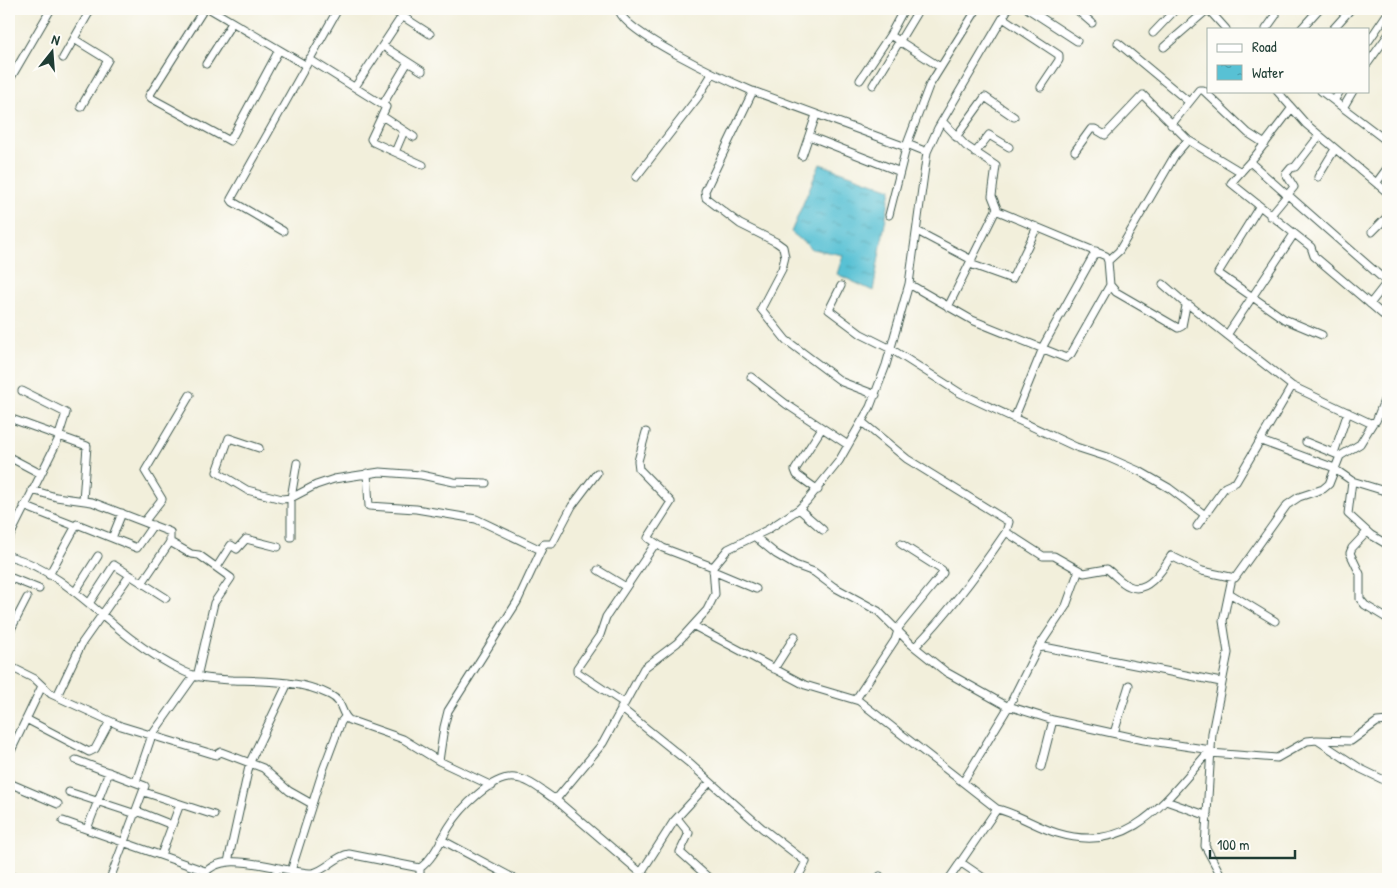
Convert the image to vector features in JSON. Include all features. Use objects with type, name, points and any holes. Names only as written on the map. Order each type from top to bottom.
[{"type":"street","points":[[9,82],[52,9]]},
{"type":"street","points":[[63,58],[91,9]]},
{"type":"street","points":[[204,9],[150,97],[230,141],[279,50]]},
{"type":"street","points":[[210,9],[279,50],[307,62],[383,104],[386,107],[371,141],[423,164]]},
{"type":"street","points":[[283,231],[233,202],[231,199],[338,9]]},
{"type":"street","points":[[391,9],[430,34]]},
{"type":"street","points":[[619,9],[623,17],[665,49],[712,74],[752,92],[927,152]]},
{"type":"street","points":[[860,80],[890,35],[904,9]]},
{"type":"street","points":[[873,85],[919,9]]},
{"type":"street","points":[[889,215],[898,171],[906,145],[929,86],[977,9]]},
{"type":"street","points":[[555,799],[578,775],[603,743],[622,705],[644,668],[678,643],[708,610],[715,596],[713,569],[728,549],[799,510],[818,490],[840,461],[876,395],[910,284],[927,152],[942,121],[1008,9]]},
{"type":"street","points":[[1028,9],[1077,41]]},
{"type":"street","points":[[1076,9],[1092,23]]},
{"type":"street","points":[[1153,33],[1176,9]]},
{"type":"street","points":[[1164,48],[1208,9],[1225,28]]},
{"type":"street","points":[[1267,28],[1276,15],[1271,9]]},
{"type":"street","points":[[1302,28],[1319,9]]},
{"type":"street","points":[[1334,28],[1351,9]]},
{"type":"street","points":[[1370,39],[1387,14]]},
{"type":"street","points":[[355,87],[402,16]]},
{"type":"street","points":[[1003,18],[1059,55],[1059,60],[1041,87]]},
{"type":"street","points":[[206,64],[232,23]]},
{"type":"street","points":[[1370,60],[1388,34]]},
{"type":"street","points":[[890,35],[940,67]]},
{"type":"street","points":[[74,39],[108,60],[81,107]]},
{"type":"street","points":[[1118,43],[1189,102]]},
{"type":"street","points":[[383,46],[422,71]]},
{"type":"street","points":[[383,104],[408,62]]},
{"type":"street","points":[[636,177],[698,97],[712,74]]},
{"type":"street","points":[[1171,125],[1200,90],[1207,92]]},
{"type":"street","points":[[752,92],[705,195],[740,224],[776,242],[783,248],[785,257],[782,269],[761,309],[786,340],[842,382],[876,395]]},
{"type":"street","points":[[1278,92],[1291,109],[1319,136],[1388,193]]},
{"type":"street","points":[[1322,92],[1388,142]]},
{"type":"street","points":[[1334,101],[1339,92]]},
{"type":"street","points":[[1343,108],[1351,92]]},
{"type":"street","points":[[1211,93],[1248,132],[1264,144]]},
{"type":"street","points":[[1075,151],[1092,128],[1106,135],[1141,95],[1188,140],[1241,172]]},
{"type":"street","points":[[956,138],[985,97],[1014,117]]},
{"type":"street","points":[[1291,109],[1250,162],[1231,183],[1311,247],[1314,256],[1388,319]]},
{"type":"street","points":[[802,156],[816,114]]},
{"type":"street","points":[[382,116],[414,137]]},
{"type":"street","points":[[942,121],[956,138],[997,167],[992,196],[996,210],[948,307]]},
{"type":"street","points":[[395,152],[404,131]]},
{"type":"street","points":[[975,153],[989,134],[1009,147]]},
{"type":"street","points":[[809,136],[898,171]]},
{"type":"street","points":[[1270,216],[1294,186],[1286,174],[1292,167],[1295,167],[1319,136]]},
{"type":"street","points":[[1108,261],[1119,250],[1176,155],[1188,140]]},
{"type":"street","points":[[1318,177],[1336,149]]},
{"type":"street","points":[[1250,162],[1388,281],[1370,304]]},
{"type":"street","points":[[1377,182],[1388,167]]},
{"type":"street","points":[[1259,207],[1218,273],[1284,319],[1322,335]]},
{"type":"street","points":[[910,284],[948,307],[1009,336],[1043,348],[1063,358],[1069,357],[1110,285],[1106,256],[996,210]]},
{"type":"street","points":[[1372,232],[1388,216]]},
{"type":"street","points":[[917,231],[971,262],[1012,278],[1037,227]]},
{"type":"street","points":[[1227,335],[1294,234]]},
{"type":"street","points":[[1014,419],[1043,348],[1096,251]]},
{"type":"street","points":[[1163,284],[1187,305],[1292,386],[1373,423]]},
{"type":"street","points":[[1110,285],[1116,292],[1178,328],[1182,326],[1187,305]]},
{"type":"street","points":[[841,286],[829,310],[861,334],[891,349],[960,393],[1014,419],[1141,472],[1169,488],[1205,515]]},
{"type":"street","points":[[751,377],[848,446]]},
{"type":"street","points":[[1197,526],[1225,487],[1236,482],[1292,386]]},
{"type":"street","points":[[1306,442],[1337,455],[1360,444],[1383,406],[1388,390]]},
{"type":"street","points":[[9,538],[59,435],[66,413],[22,391]]},
{"type":"street","points":[[144,522],[162,499],[146,474],[146,470],[190,396]]},
{"type":"street","points":[[1006,532],[1043,556],[1054,556],[1088,574],[1107,568],[1128,586],[1139,588],[1148,584],[1165,567],[1171,556],[1175,556],[1202,571],[1232,578],[1239,574],[1287,505],[1299,497],[1325,487],[1335,468],[1348,412]]},
{"type":"street","points":[[9,418],[87,446],[84,500]]},
{"type":"street","points":[[862,422],[907,459],[1008,521],[1006,532],[960,598],[915,647]]},
{"type":"street","points":[[818,490],[797,475],[795,470],[822,428]]},
{"type":"street","points":[[646,432],[638,461],[638,469],[671,502],[648,536],[655,544],[756,589]]},
{"type":"street","points":[[259,448],[229,438],[217,472],[254,493],[276,498],[291,498],[324,482],[367,473],[403,473],[454,482],[486,482]]},
{"type":"street","points":[[1261,441],[1335,468],[1352,481],[1388,492]]},
{"type":"street","points":[[9,457],[41,474]]},
{"type":"street","points":[[291,537],[291,498],[297,463]]},
{"type":"street","points":[[367,473],[369,506],[416,509],[476,519],[541,550]]},
{"type":"street","points":[[439,761],[440,746],[448,711],[517,602],[544,544],[552,544],[572,506],[596,473]]},
{"type":"street","points":[[1352,481],[1348,514],[1367,532],[1388,545]]},
{"type":"street","points":[[32,490],[56,497],[84,500],[170,532],[170,542],[142,583]]},
{"type":"street","points":[[24,506],[75,526],[80,524],[137,548],[153,525]]},
{"type":"street","points":[[799,510],[823,530]]},
{"type":"street","points":[[112,538],[122,513]]},
{"type":"street","points":[[48,575],[75,526]]},
{"type":"street","points":[[1367,532],[1350,553],[1360,574],[1360,599],[1365,605],[1388,619]]},
{"type":"street","points":[[754,536],[776,554],[795,565],[814,572],[834,587],[878,611],[915,647],[946,672],[1010,706],[1054,720],[1210,751],[1277,758],[1306,741],[1351,741],[1377,722],[1388,720]]},
{"type":"street","points":[[216,567],[231,545],[238,549],[246,539],[278,547]]},
{"type":"street","points":[[136,782],[152,735],[196,676],[214,603],[232,580],[200,555],[191,554],[170,542]]},
{"type":"street","points":[[655,544],[606,617],[601,634],[576,670],[622,705],[775,839],[804,860],[805,867],[797,879]]},
{"type":"street","points":[[856,699],[895,640],[898,630],[943,573],[942,570],[901,544]]},
{"type":"street","points":[[9,556],[28,563],[75,592],[90,602],[138,644],[196,676],[288,683],[316,689],[335,697],[341,703],[346,717],[403,739],[439,761],[492,786]]},
{"type":"street","points":[[75,592],[98,556]]},
{"type":"street","points":[[90,602],[112,566],[116,566],[166,598]]},
{"type":"street","points":[[598,570],[626,587]]},
{"type":"street","points":[[963,782],[1010,706],[1038,648],[1066,606],[1079,570]]},
{"type":"street","points":[[57,696],[74,656],[102,612],[130,575]]},
{"type":"street","points":[[9,577],[39,589]]},
{"type":"street","points":[[1223,879],[1206,849],[1207,790],[1210,751],[1221,682],[1228,656],[1223,621],[1232,578]]},
{"type":"street","points":[[1229,593],[1275,621]]},
{"type":"street","points":[[9,632],[27,598]]},
{"type":"street","points":[[694,626],[814,688],[856,699],[997,809],[1057,833],[1094,840],[1133,828],[1166,801],[1210,751]]},
{"type":"street","points":[[774,669],[795,636]]},
{"type":"street","points":[[1038,648],[1044,647],[1221,682]]},
{"type":"street","points":[[9,666],[32,677],[57,696],[110,721],[216,755],[221,752],[250,762],[268,772],[293,794],[312,804]]},
{"type":"street","points":[[228,862],[250,762],[288,683]]},
{"type":"street","points":[[1114,733],[1129,685]]},
{"type":"street","points":[[9,755],[42,686]]},
{"type":"street","points":[[291,871],[326,762],[341,722],[346,717]]},
{"type":"street","points":[[26,719],[89,752],[94,749]]},
{"type":"street","points":[[1041,767],[1054,720]]},
{"type":"street","points":[[88,765],[94,749],[110,721]]},
{"type":"street","points":[[1317,740],[1361,769],[1388,782]]},
{"type":"street","points":[[76,760],[145,786],[110,879]]},
{"type":"street","points":[[87,829],[109,772]]},
{"type":"street","points":[[201,879],[205,871],[211,867],[228,862],[247,862],[291,871],[318,872],[336,859],[350,854],[420,868],[425,864],[467,804],[492,786],[508,778],[518,778],[555,799],[639,876],[648,879]]},
{"type":"street","points":[[639,876],[677,818],[710,782]]},
{"type":"street","points":[[9,783],[58,804]]},
{"type":"street","points":[[69,792],[172,825]]},
{"type":"street","points":[[144,792],[214,814]]},
{"type":"street","points":[[1166,801],[1208,816]]},
{"type":"street","points":[[161,855],[180,804]]},
{"type":"street","points":[[949,879],[997,809]]},
{"type":"street","points":[[677,818],[689,832],[680,852],[710,879]]},
{"type":"street","points":[[63,821],[205,871]]},
{"type":"street","points":[[442,840],[515,879]]},
{"type":"street","points":[[960,862],[985,879]]},
{"type":"street","points":[[273,879],[277,868]]},
{"type":"street","points":[[420,868],[420,879]]},
{"type":"street","points":[[9,877],[48,879]]},
{"type":"water","points":[[820,164],[891,189],[873,291],[837,274],[843,255],[812,249],[791,232]]}]
